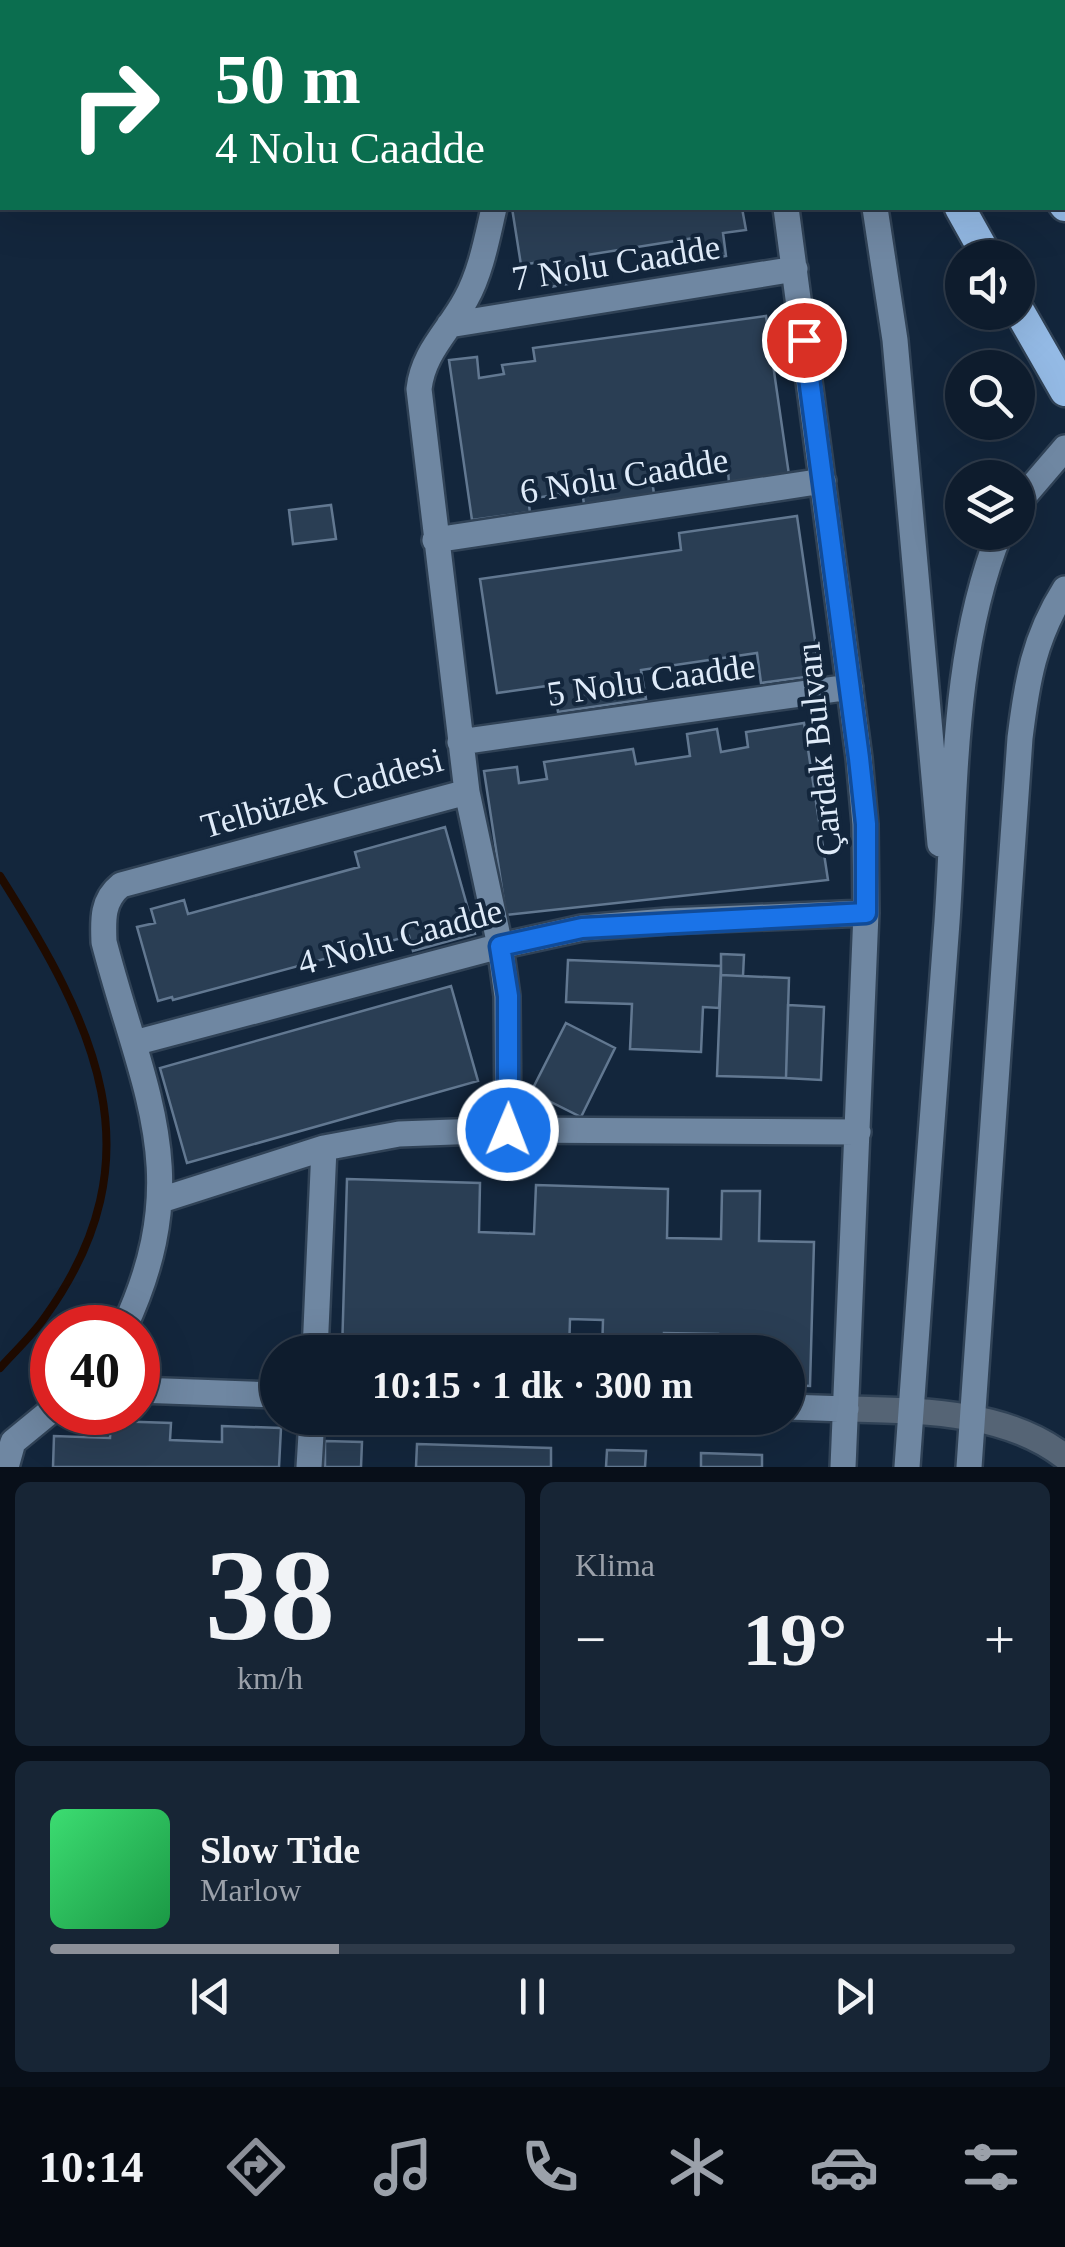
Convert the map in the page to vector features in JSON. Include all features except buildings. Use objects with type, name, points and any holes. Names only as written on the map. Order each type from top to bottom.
[{"type":"highway","points":[[961,210],[978,240]]},
{"type":"highway","points":[[1030,330],[1065,391]]},
{"type":"street","name":"Telbüzek Caddesi","points":[[134,1305],[144,1280],[162,1200],[157,1127],[104,942],[102,921],[112,892],[121,885],[466,792],[418,389],[428,356],[467,298],[493,210]]},
{"type":"street","name":"Çardak Bulvarı","points":[[786,210],[866,824],[866,913],[843,1467]]},
{"type":"street","points":[[875,210],[896,340],[947,926]]},
{"type":"street","name":"7 Nolu Caadde","points":[[449,325],[795,269]]},
{"type":"street","points":[[1035,483],[1065,448]]},
{"type":"street","name":"6 Nolu Caadde","points":[[435,540],[823,481]]},
{"type":"street","points":[[907,1467],[958,747],[968,657],[994,550]]},
{"type":"street","points":[[969,1467],[1020,738],[1034,651],[1048,614],[1065,588]]},
{"type":"street","name":"5 Nolu Caadde","points":[[460,742],[850,687]]},
{"type":"street","points":[[466,792],[508,996],[508,1130]]},
{"type":"street","name":"4 Nolu Caadde","points":[[134,1042],[582,928],[866,913]]},
{"type":"street","points":[[162,1200],[324,1148],[438,1130],[858,1132]]},
{"type":"street","points":[[316,1335],[324,1148]]},
{"type":"street","points":[[160,1391],[260,1395]]},
{"type":"street","points":[[805,1407],[911,1410],[972,1418],[1017,1430],[1065,1456]]},
{"type":"street","points":[[6,1467],[13,1442],[30,1428]]},
{"type":"street","points":[[309,1467],[311,1435]]},
{"type":"waterway","points":[[0,876],[63,985],[86,1038],[101,1092],[107,1146],[100,1201],[80,1258],[40,1324],[0,1368]]},
{"type":"route","points":[[508,1130],[508,996],[500,946],[582,928],[866,913],[866,824],[859,758],[804,340]]}]
